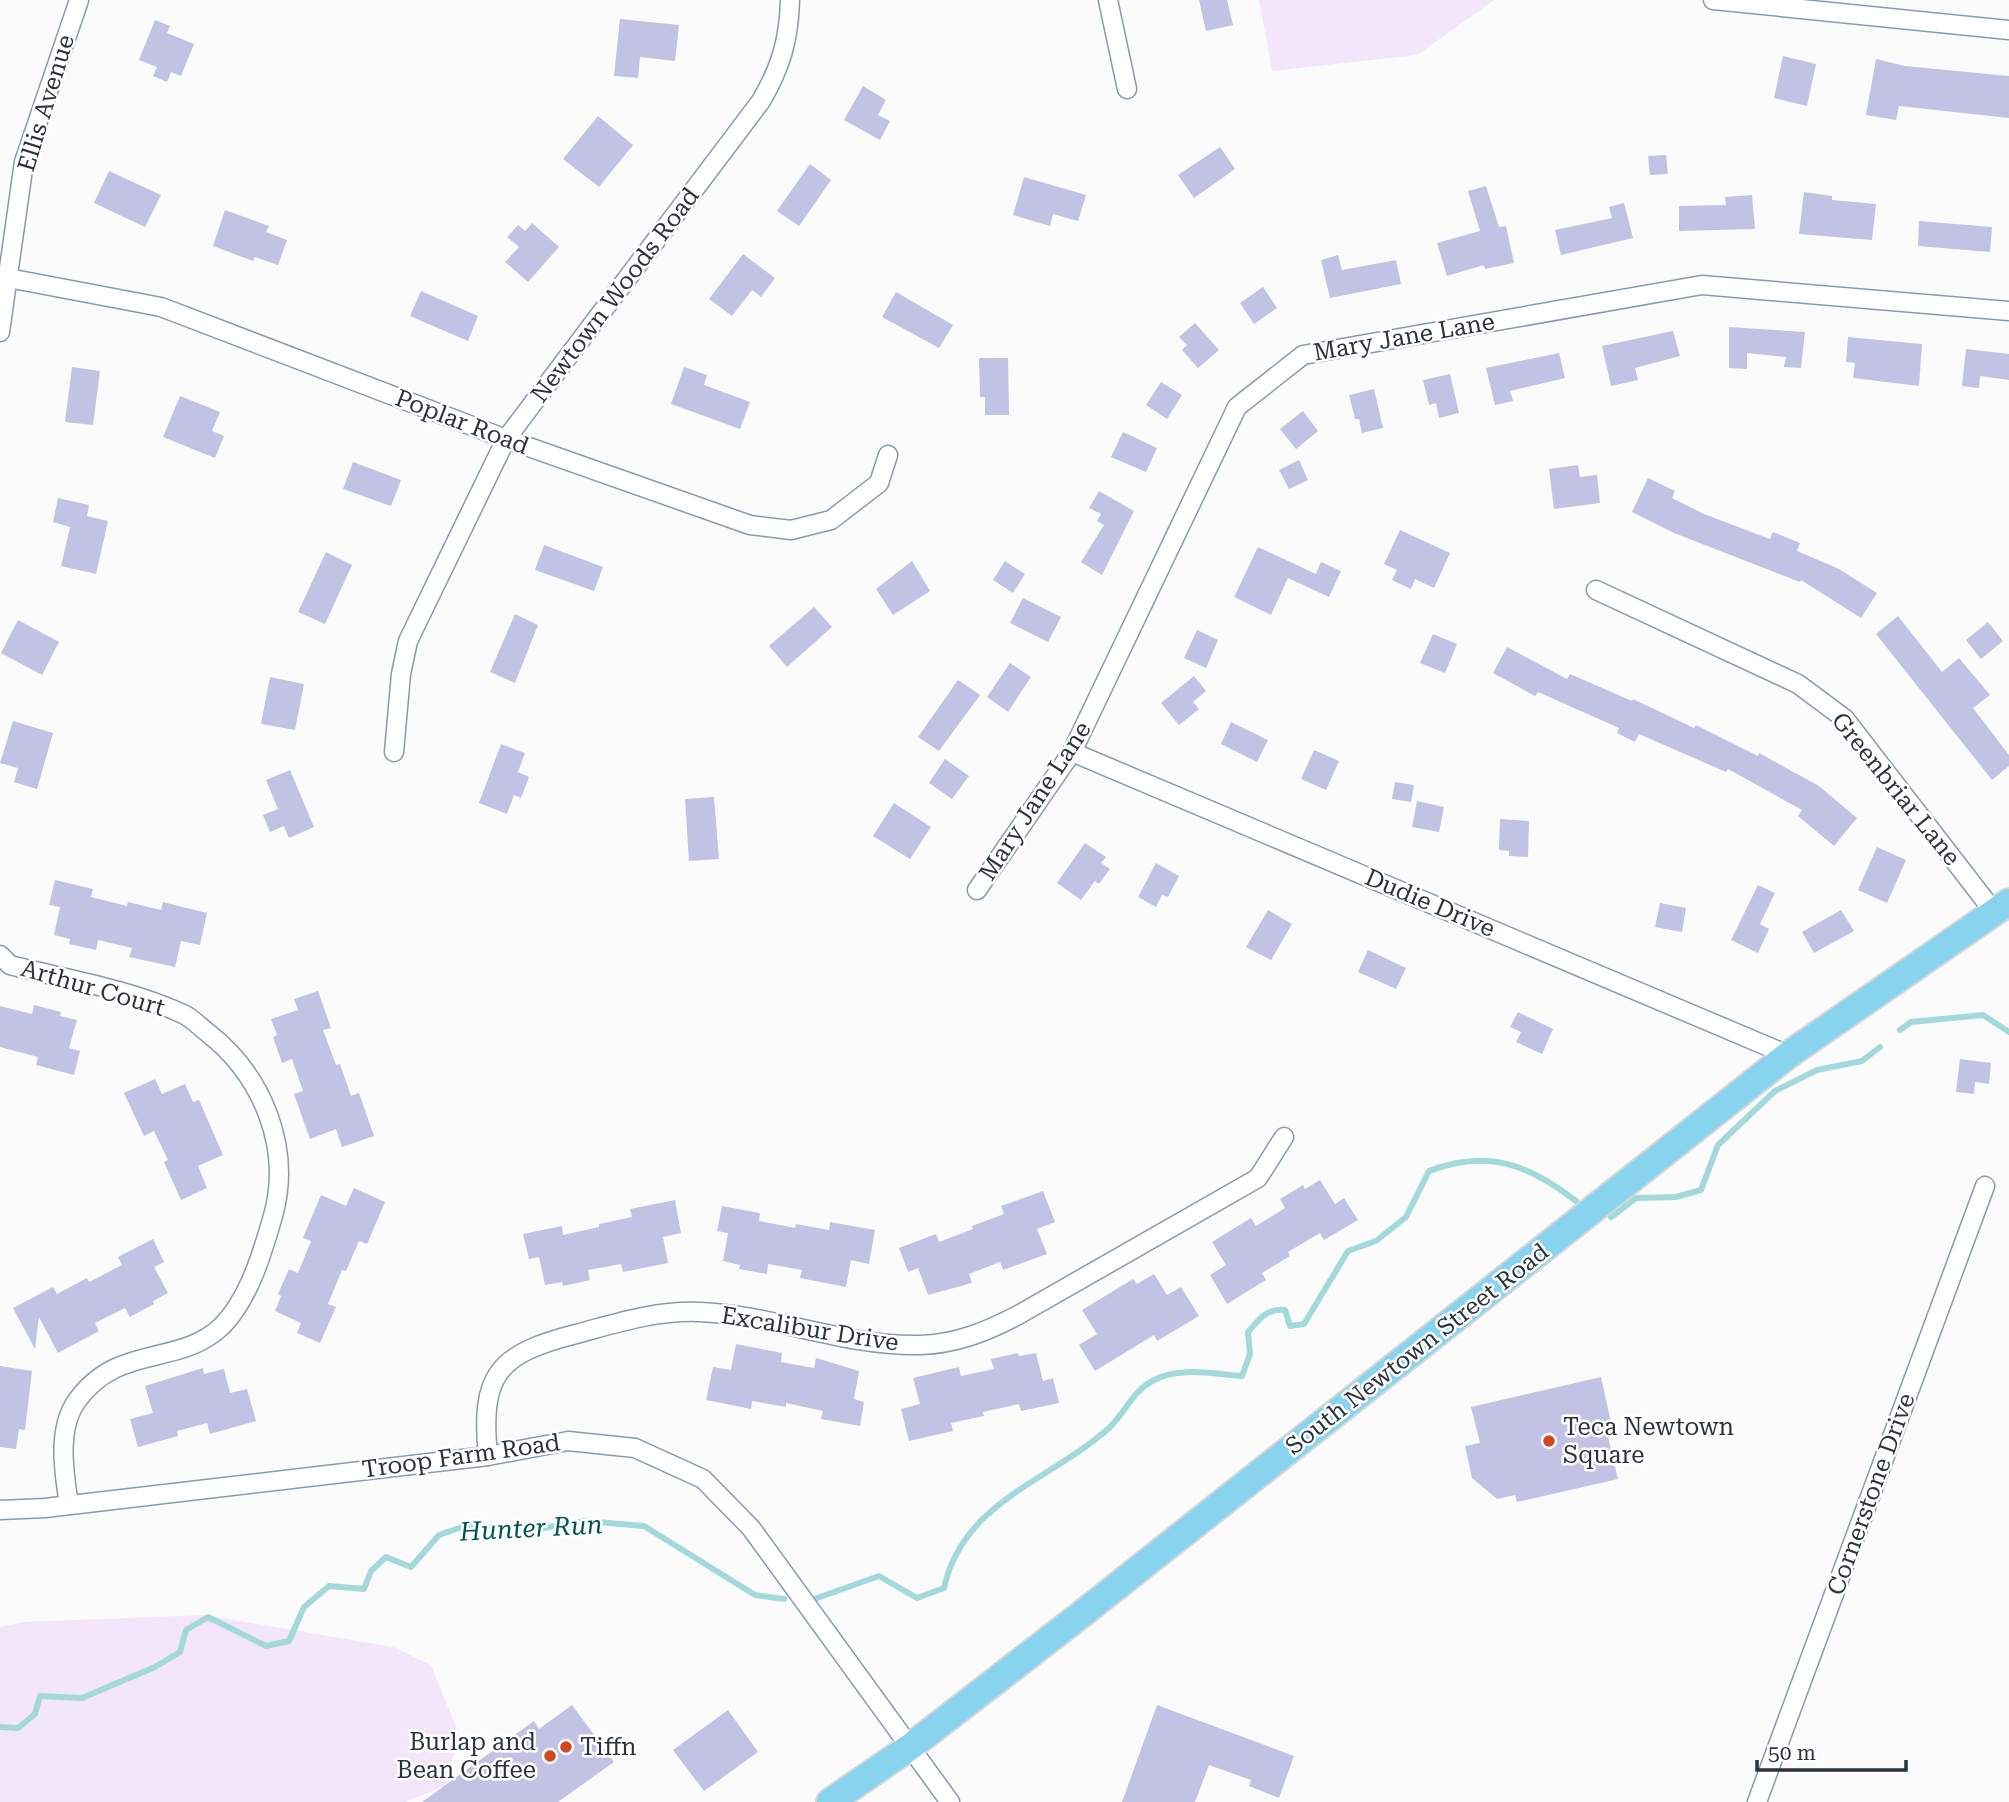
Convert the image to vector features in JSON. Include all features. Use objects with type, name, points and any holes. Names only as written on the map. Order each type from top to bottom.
[{"type":"main road","name":"South Newtown Street Road","points":[[830,1802],[910,1747],[1788,1055],[2002,907]]},
{"type":"street","name":"Ellis Avenue","points":[[0,332],[24,162],[79,0]]},
{"type":"street","name":"Newtown Woods Road","points":[[394,752],[401,674],[408,641],[506,439],[761,101],[777,74],[789,36],[790,0]]},
{"type":"street","points":[[1108,0],[1127,89]]},
{"type":"street","points":[[1713,0],[2009,30]]},
{"type":"street","name":"Poplar Road","points":[[8,278],[161,307],[506,439],[750,525],[791,530],[831,520],[879,483],[888,455]]},
{"type":"street","name":"Mary Jane Lane","points":[[977,890],[1072,751],[1237,407],[1303,355],[1702,285],[2009,311]]},
{"type":"street","name":"Greenbriar Lane","points":[[1596,590],[1798,684],[1845,719],[2002,907]]},
{"type":"street","name":"Dudie Drive","points":[[1072,751],[1788,1055]]},
{"type":"street","name":"Arthur Court","points":[[0,955],[9,965],[147,1001],[185,1015],[229,1050],[259,1091],[277,1141],[279,1195],[264,1247],[240,1300],[224,1324],[200,1344],[124,1362],[98,1376],[75,1403],[65,1443],[64,1468],[69,1505]]},
{"type":"street","name":"Excalibur Drive","points":[[488,1456],[484,1418],[487,1394],[496,1373],[517,1356],[542,1344],[654,1314],[676,1311],[750,1317],[884,1344],[952,1342],[987,1331],[1020,1314],[1258,1178],[1284,1138]]},
{"type":"street","name":"Cornerstone Drive","points":[[1757,1802],[1985,1186]]},
{"type":"street","name":"Troop Farm Road","points":[[0,1510],[69,1505],[488,1456],[568,1441],[635,1448],[703,1479],[751,1528],[910,1747]]},
{"type":"street","points":[[910,1747],[950,1802]]},
{"type":"shaded area","points":[[1259,0],[1494,0],[1417,55],[1272,71]]},
{"type":"shaded area","points":[[205,1615],[393,1647],[431,1665],[459,1734],[445,1786],[405,1802],[0,1802],[0,1627],[23,1622]]},
{"type":"building","points":[[1199,0],[1227,0],[1233,25],[1206,31]]},
{"type":"building","points":[[620,19],[679,25],[675,61],[640,57],[638,78],[614,76]]},
{"type":"building","points":[[155,20],[170,26],[167,33],[194,44],[181,76],[171,72],[167,82],[153,76],[157,67],[139,60]]},
{"type":"building","points":[[1783,56],[1816,64],[1807,106],[1774,98]]},
{"type":"building","points":[[1876,59],[1905,66],[2009,76],[2009,118],[1899,106],[1896,120],[1866,115]]},
{"type":"building","points":[[863,86],[886,100],[878,115],[890,121],[880,140],[844,120]]},
{"type":"building","points":[[598,116],[633,145],[599,187],[563,159]]},
{"type":"building","points":[[1220,147],[1235,169],[1194,198],[1178,175]]},
{"type":"building","points":[[1666,155],[1668,174],[1650,175],[1648,156]]},
{"type":"building","points":[[810,164],[831,180],[799,226],[777,211]]},
{"type":"building","points":[[109,171],[161,195],[145,227],[94,203]]},
{"type":"building","points":[[1024,177],[1086,195],[1078,221],[1053,214],[1050,226],[1013,215]]},
{"type":"building","points":[[1486,186],[1499,227],[1506,226],[1514,263],[1485,269],[1484,265],[1447,276],[1437,243],[1480,231],[1468,191]]},
{"type":"building","points":[[1804,192],[1832,196],[1832,200],[1876,204],[1872,240],[1799,234]]},
{"type":"building","points":[[1752,195],[1755,229],[1679,231],[1679,206],[1726,205],[1725,197]]},
{"type":"building","points":[[1624,203],[1633,238],[1561,255],[1555,230],[1612,218],[1609,207]]},
{"type":"building","points":[[225,210],[269,226],[266,232],[287,240],[278,265],[255,257],[253,261],[213,246]]},
{"type":"building","points":[[1919,221],[1992,227],[1990,252],[1918,246]]},
{"type":"building","points":[[532,223],[559,247],[528,282],[505,262],[519,247],[507,237],[518,225],[525,231]]},
{"type":"building","points":[[743,254],[775,278],[761,297],[752,290],[732,316],[709,299]]},
{"type":"building","points":[[1338,255],[1342,270],[1396,260],[1401,284],[1330,298],[1321,260]]},
{"type":"building","points":[[1263,287],[1277,308],[1254,324],[1240,303]]},
{"type":"building","points":[[421,291],[478,316],[468,341],[410,316]]},
{"type":"building","points":[[896,292],[953,325],[939,348],[882,317]]},
{"type":"building","points":[[1195,323],[1219,350],[1198,368],[1182,350],[1187,345],[1179,337]]},
{"type":"building","points":[[1729,327],[1805,332],[1801,368],[1784,367],[1786,357],[1747,353],[1747,369],[1729,368]]},
{"type":"building","points":[[1673,331],[1680,356],[1635,368],[1638,380],[1611,386],[1602,346]]},
{"type":"building","points":[[1848,337],[1922,344],[1919,386],[1853,378],[1855,363],[1846,362]]},
{"type":"building","points":[[1966,349],[2009,354],[2009,380],[1980,376],[1979,388],[1962,386]]},
{"type":"building","points":[[1559,353],[1565,378],[1510,391],[1513,401],[1495,405],[1486,368]]},
{"type":"building","points":[[979,358],[1008,358],[1009,415],[985,415],[985,397],[980,397]]},
{"type":"building","points":[[72,367],[100,371],[93,425],[65,422]]},
{"type":"building","points":[[684,367],[707,375],[704,385],[750,402],[740,429],[671,404]]},
{"type":"building","points":[[1450,374],[1459,413],[1439,418],[1436,403],[1429,405],[1423,380]]},
{"type":"building","points":[[1161,382],[1182,395],[1167,419],[1146,405]]},
{"type":"building","points":[[1374,389],[1383,428],[1362,433],[1349,395]]},
{"type":"building","points":[[180,396],[220,412],[212,431],[224,436],[215,458],[163,437]]},
{"type":"building","points":[[1303,411],[1318,431],[1296,449],[1280,429]]},
{"type":"building","points":[[1123,432],[1157,448],[1146,472],[1111,457]]},
{"type":"building","points":[[1299,460],[1308,480],[1289,489],[1279,470]]},
{"type":"building","points":[[353,462],[401,480],[391,506],[343,489]]},
{"type":"building","points":[[1578,465],[1580,477],[1597,475],[1600,503],[1554,509],[1549,469]]},
{"type":"building","points":[[1648,478],[1675,491],[1672,498],[1704,514],[1770,539],[1773,532],[1800,543],[1797,551],[1839,569],[1877,593],[1861,618],[1801,580],[1800,582],[1674,533],[1632,512]]},
{"type":"building","points":[[1099,491],[1134,511],[1102,575],[1081,562],[1104,525],[1097,521],[1101,514],[1089,508]]},
{"type":"building","points":[[58,498],[89,505],[87,516],[108,521],[96,574],[61,566],[70,527],[53,522]]},
{"type":"building","points":[[1400,530],[1450,553],[1434,588],[1415,579],[1411,589],[1392,580],[1397,570],[1384,564]]},
{"type":"building","points":[[544,545],[603,567],[594,591],[535,570]]},
{"type":"building","points":[[1258,547],[1316,574],[1321,562],[1341,571],[1329,597],[1288,578],[1271,615],[1234,597]]},
{"type":"building","points":[[326,552],[352,565],[325,624],[298,612]]},
{"type":"building","points":[[912,561],[930,591],[893,615],[876,589]]},
{"type":"building","points":[[1005,561],[1025,574],[1013,593],[993,580]]},
{"type":"building","points":[[1023,598],[1061,617],[1048,642],[1010,623]]},
{"type":"building","points":[[814,607],[832,627],[787,667],[769,646]]},
{"type":"building","points":[[515,614],[538,625],[515,683],[490,672]]},
{"type":"building","points":[[1898,616],[1942,672],[1959,658],[1990,695],[1973,708],[2009,755],[2009,766],[1992,780],[1876,634]]},
{"type":"building","points":[[18,620],[59,642],[42,675],[1,653]]},
{"type":"building","points":[[1988,622],[2003,641],[1981,659],[1966,640]]},
{"type":"building","points":[[1197,630],[1218,640],[1206,668],[1184,658]]},
{"type":"building","points":[[1433,634],[1457,644],[1445,673],[1420,663]]},
{"type":"building","points":[[1507,647],[1567,679],[1570,674],[1632,701],[1633,699],[1694,728],[1696,725],[1758,756],[1759,753],[1819,786],[1857,818],[1834,846],[1798,816],[1802,810],[1728,769],[1726,772],[1639,734],[1635,742],[1617,733],[1619,728],[1538,692],[1535,696],[1493,673]]},
{"type":"building","points":[[1010,663],[1031,677],[1008,712],[987,697]]},
{"type":"building","points":[[1194,676],[1206,691],[1193,702],[1199,709],[1179,725],[1161,703]]},
{"type":"building","points":[[270,677],[304,684],[295,730],[261,724]]},
{"type":"building","points":[[958,680],[980,695],[939,751],[918,737]]},
{"type":"building","points":[[13,721],[53,733],[37,789],[14,782],[18,768],[0,763]]},
{"type":"building","points":[[1231,722],[1268,740],[1257,762],[1221,744]]},
{"type":"building","points":[[501,744],[525,753],[518,772],[529,777],[521,798],[514,795],[507,814],[479,803]]},
{"type":"building","points":[[1314,750],[1339,761],[1326,790],[1301,779]]},
{"type":"building","points":[[945,759],[969,776],[952,799],[929,783]]},
{"type":"building","points":[[290,770],[314,827],[289,838],[284,826],[270,832],[263,815],[278,809],[266,780]]},
{"type":"building","points":[[1395,782],[1414,785],[1411,802],[1392,799]]},
{"type":"building","points":[[714,797],[719,859],[689,861],[685,799]]},
{"type":"building","points":[[1417,801],[1444,807],[1439,832],[1412,827]]},
{"type":"building","points":[[894,803],[931,827],[910,859],[873,836]]},
{"type":"building","points":[[1500,819],[1529,821],[1528,857],[1509,856],[1509,851],[1499,850]]},
{"type":"building","points":[[1085,843],[1106,857],[1101,863],[1110,869],[1099,884],[1095,881],[1081,900],[1057,883]]},
{"type":"building","points":[[1877,847],[1906,860],[1887,903],[1858,890]]},
{"type":"building","points":[[1156,863],[1179,876],[1168,897],[1162,895],[1156,907],[1138,897]]},
{"type":"building","points":[[55,880],[93,889],[91,897],[127,906],[128,902],[161,910],[163,902],[207,913],[200,945],[181,941],[175,967],[129,957],[132,948],[98,940],[96,950],[69,944],[70,939],[54,935],[60,907],[49,905]]},
{"type":"building","points":[[1758,885],[1775,893],[1760,924],[1769,929],[1758,953],[1731,940]]},
{"type":"building","points":[[1660,903],[1686,908],[1682,932],[1655,927]]},
{"type":"building","points":[[1268,910],[1292,924],[1271,960],[1246,947]]},
{"type":"building","points":[[1841,910],[1854,931],[1814,953],[1802,932]]},
{"type":"building","points":[[1368,950],[1406,968],[1396,989],[1358,972]]},
{"type":"building","points":[[318,991],[331,1028],[323,1030],[336,1065],[340,1064],[351,1096],[359,1093],[374,1136],[342,1147],[336,1129],[310,1139],[294,1094],[303,1091],[292,1059],[282,1063],[273,1037],[277,1035],[271,1019],[298,1010],[294,999]]},
{"type":"building","points":[[34,1005],[61,1012],[60,1016],[77,1020],[69,1048],[80,1051],[74,1075],[36,1065],[38,1057],[0,1047],[0,1006],[32,1014]]},
{"type":"building","points":[[1518,1012],[1553,1029],[1542,1054],[1516,1042],[1521,1032],[1510,1027]]},
{"type":"building","points":[[1960,1059],[1991,1063],[1989,1084],[1975,1082],[1974,1094],[1956,1092]]},
{"type":"building","points":[[155,1079],[162,1094],[185,1084],[193,1102],[199,1100],[223,1155],[198,1166],[207,1188],[181,1200],[164,1162],[168,1160],[154,1131],[144,1136],[124,1093]]},
{"type":"building","points":[[1320,1180],[1335,1204],[1344,1198],[1358,1220],[1324,1240],[1320,1233],[1288,1252],[1290,1256],[1262,1273],[1266,1280],[1227,1304],[1210,1275],[1226,1265],[1212,1242],[1251,1218],[1256,1226],[1285,1208],[1280,1199],[1303,1185],[1305,1189]]},
{"type":"building","points":[[354,1188],[385,1202],[367,1244],[359,1241],[346,1271],[342,1270],[328,1304],[336,1307],[320,1343],[297,1333],[301,1323],[275,1311],[281,1296],[278,1294],[289,1269],[298,1273],[311,1241],[303,1238],[321,1195],[346,1206]]},
{"type":"building","points":[[1043,1191],[1055,1222],[1037,1229],[1047,1254],[1003,1270],[1000,1262],[969,1274],[972,1283],[928,1295],[918,1268],[908,1272],[899,1248],[936,1234],[939,1242],[973,1229],[972,1226],[1004,1214],[1001,1206]]},
{"type":"building","points":[[675,1200],[681,1233],[663,1237],[668,1263],[623,1272],[621,1264],[588,1270],[590,1280],[563,1286],[562,1282],[545,1285],[539,1257],[529,1259],[523,1234],[562,1226],[563,1235],[599,1227],[599,1224],[632,1217],[630,1209]]},
{"type":"building","points":[[722,1206],[760,1213],[759,1221],[795,1228],[796,1224],[829,1230],[830,1222],[875,1230],[869,1264],[851,1260],[846,1287],[800,1278],[802,1270],[768,1264],[767,1274],[739,1269],[740,1265],[723,1261],[728,1233],[717,1231]]},
{"type":"building","points":[[153,1239],[164,1262],[154,1267],[168,1293],[130,1317],[125,1308],[95,1323],[99,1331],[58,1353],[39,1317],[35,1349],[13,1308],[53,1287],[57,1294],[87,1278],[89,1282],[122,1265],[118,1257]]},
{"type":"building","points":[[1154,1274],[1167,1295],[1181,1287],[1199,1316],[1157,1341],[1154,1335],[1095,1371],[1079,1345],[1097,1334],[1082,1310],[1133,1279],[1137,1284]]},
{"type":"building","points":[[736,1344],[782,1353],[781,1362],[814,1368],[816,1358],[859,1371],[854,1399],[864,1402],[860,1426],[821,1419],[823,1411],[786,1403],[786,1407],[752,1401],[751,1409],[706,1400],[713,1367],[731,1370]]},
{"type":"building","points":[[1018,1353],[1019,1356],[1036,1353],[1043,1381],[1053,1378],[1059,1403],[1021,1411],[1019,1404],[983,1412],[984,1416],[951,1423],[953,1431],[909,1441],[901,1409],[920,1404],[913,1378],[959,1367],[961,1376],[994,1369],[991,1359]]},
{"type":"building","points":[[0,1366],[32,1371],[25,1430],[19,1429],[16,1449],[0,1447]]},
{"type":"building","points":[[203,1368],[204,1374],[224,1369],[230,1393],[247,1389],[256,1421],[210,1434],[207,1423],[177,1431],[178,1436],[138,1447],[130,1419],[153,1413],[145,1386]]},
{"type":"building","points":[[1601,1377],[1612,1427],[1606,1428],[1618,1479],[1517,1502],[1515,1495],[1497,1499],[1472,1478],[1465,1446],[1480,1443],[1471,1407]]},
{"type":"building","points":[[572,1705],[614,1762],[558,1802],[422,1802],[534,1721],[539,1729]]},
{"type":"building","points":[[1157,1705],[1294,1756],[1279,1798],[1249,1786],[1251,1780],[1209,1765],[1195,1802],[1122,1802]]},
{"type":"building","points":[[728,1710],[758,1752],[704,1791],[673,1750]]},
{"type":"waterway","points":[[1900,1030],[1911,1022],[1983,1015],[2009,1032]]},
{"type":"waterway","points":[[1611,1217],[1636,1198],[1676,1197],[1701,1190],[1718,1145],[1775,1091],[1817,1070],[1862,1061],[1880,1047]]},
{"type":"waterway","points":[[806,1602],[879,1576],[917,1598],[944,1588],[954,1558],[970,1534],[989,1513],[1086,1447],[1109,1428],[1145,1386],[1162,1376],[1185,1372],[1242,1376],[1250,1354],[1248,1332],[1264,1315],[1285,1310],[1290,1326],[1304,1324],[1348,1251],[1376,1241],[1406,1217],[1429,1171],[1470,1161],[1507,1164],[1541,1178],[1576,1201]]},
{"type":"waterway","name":"Hunter Run","points":[[0,1727],[18,1728],[35,1714],[40,1696],[82,1698],[155,1667],[180,1652],[186,1630],[208,1617],[266,1646],[289,1641],[304,1607],[329,1586],[364,1589],[371,1571],[386,1557],[411,1567],[439,1535],[465,1526],[537,1529],[585,1521],[644,1526],[755,1595],[784,1599]]},
{"type":"place","name":"Teca Newtown Square","points":[[1549,1441]]},
{"type":"place","name":"Tiffn","points":[[566,1747]]},
{"type":"place","name":"Burlap and Bean Coffee","points":[[550,1756]]}]
